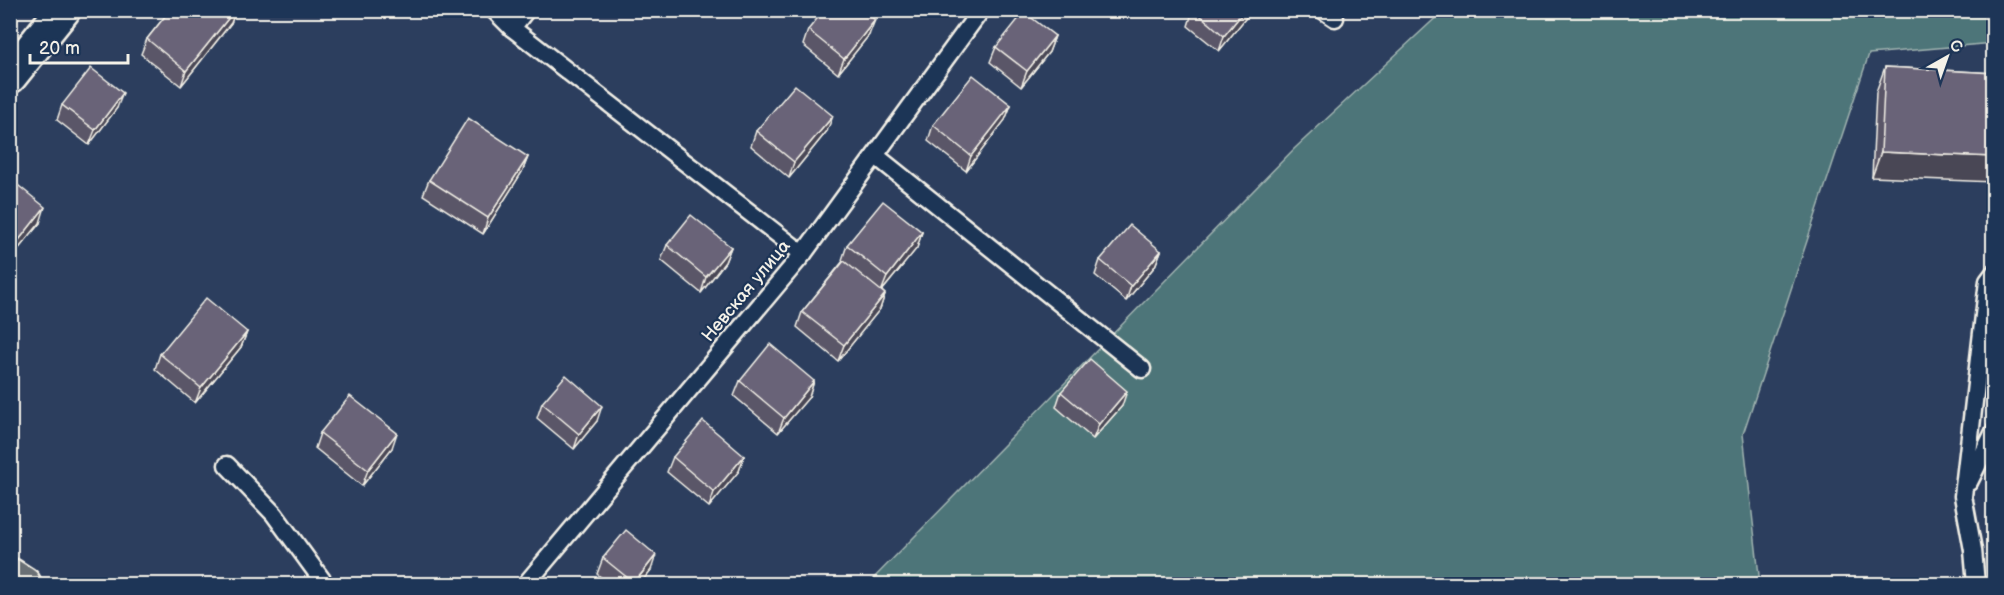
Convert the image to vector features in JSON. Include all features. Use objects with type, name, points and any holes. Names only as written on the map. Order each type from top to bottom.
[{"type":"main road","points":[[10,575],[24,585]]},
{"type":"street","points":[[10,76],[63,10]]},
{"type":"lane","points":[[494,10],[512,28],[803,254]]},
{"type":"lane","points":[[512,28],[526,10]]},
{"type":"lane","name":"Невская улица","points":[[526,585],[803,254],[981,10]]},
{"type":"lane","points":[[876,156],[1142,369]]},
{"type":"lane","points":[[1976,585],[1973,550],[1963,496],[1988,281],[1994,273]]},
{"type":"lane","points":[[1963,496],[1994,432]]},
{"type":"lane","points":[[227,465],[274,514],[325,585]]},
{"type":"green space","points":[[1443,11],[1993,11],[1993,43],[1869,54],[1743,434],[1760,584],[868,584],[1294,149]]},
{"type":"building","points":[[170,10],[235,10],[186,71],[147,39]]},
{"type":"building","points":[[824,10],[863,10],[875,20],[844,59],[808,30]]},
{"type":"building","points":[[1194,10],[1245,10],[1224,36]]},
{"type":"building","points":[[1024,12],[1055,36],[1027,71],[996,47]]},
{"type":"building","points":[[1885,67],[1994,73],[1994,157],[1881,152]]},
{"type":"building","points":[[91,68],[123,93],[95,130],[62,105]]},
{"type":"building","points":[[973,75],[1011,105],[971,156],[933,125]]},
{"type":"building","points":[[795,85],[833,116],[794,162],[756,131]]},
{"type":"building","points":[[468,118],[528,157],[488,218],[429,180]]},
{"type":"building","points":[[14,182],[45,207],[15,245],[10,241],[10,186]]},
{"type":"building","points":[[883,201],[922,232],[887,277],[847,245]]},
{"type":"building","points":[[691,215],[731,247],[706,277],[667,245]]},
{"type":"building","points":[[1130,225],[1161,251],[1131,286],[1100,260]]},
{"type":"building","points":[[844,261],[885,294],[844,345],[802,312]]},
{"type":"building","points":[[206,298],[247,332],[201,388],[160,354]]},
{"type":"building","points":[[770,344],[814,381],[784,418],[740,381]]},
{"type":"building","points":[[1090,359],[1127,391],[1099,424],[1061,392]]},
{"type":"building","points":[[566,375],[602,406],[579,434],[542,403]]},
{"type":"building","points":[[350,396],[397,433],[368,470],[320,433]]},
{"type":"building","points":[[703,421],[744,456],[714,492],[673,457]]},
{"type":"building","points":[[626,530],[656,555],[634,583],[603,558]]}]
